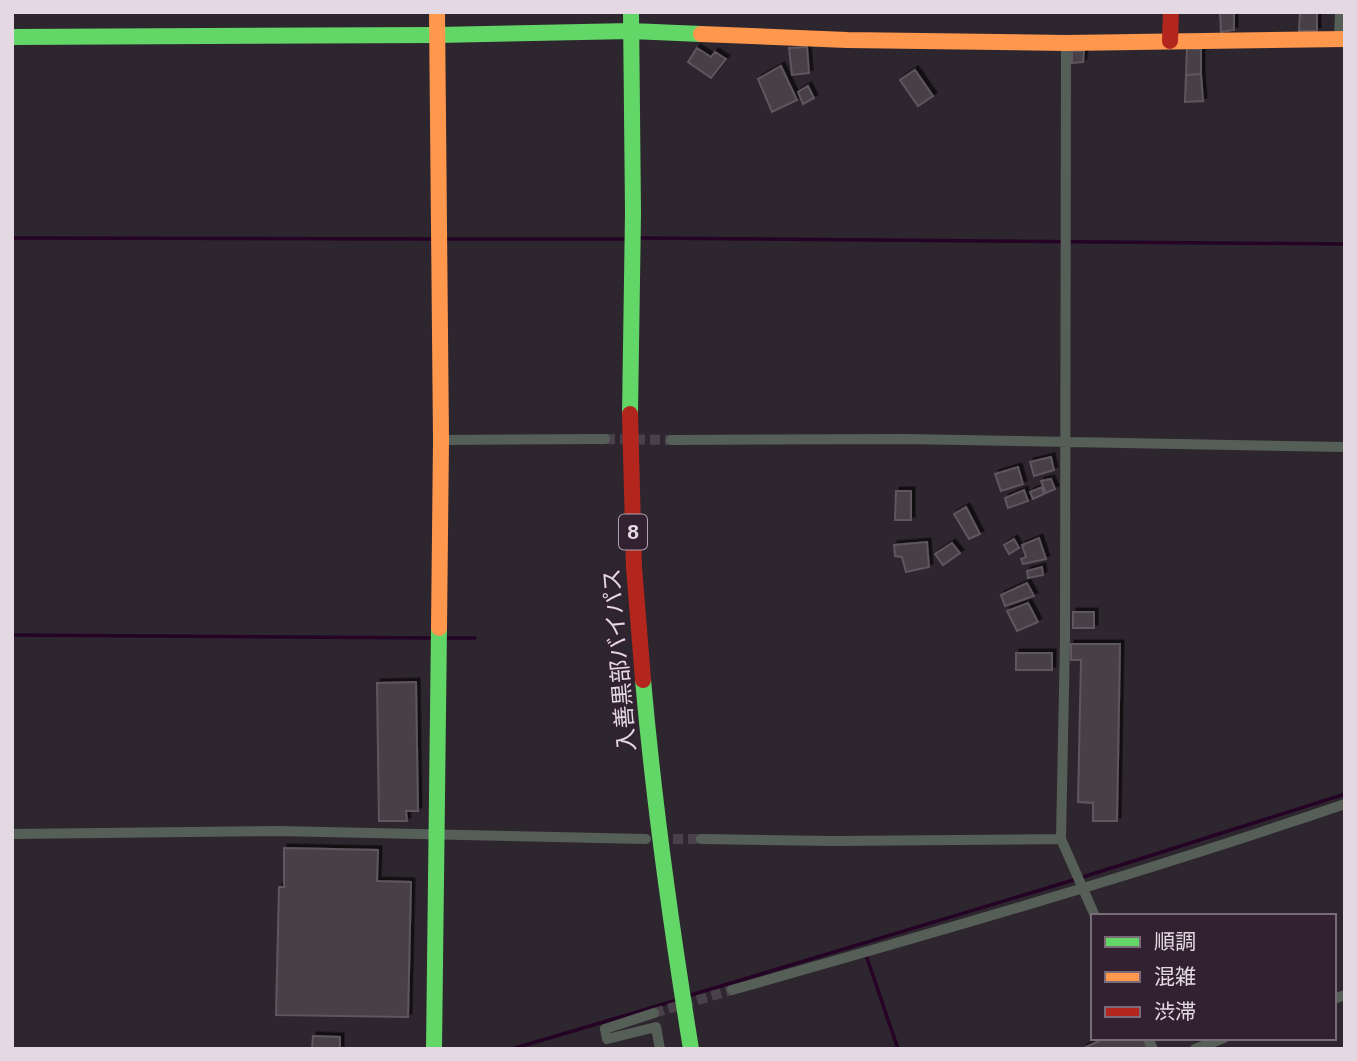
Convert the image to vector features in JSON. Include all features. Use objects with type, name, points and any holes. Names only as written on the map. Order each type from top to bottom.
[{"type":"main road","points":[[434,1049],[441,440],[437,12]]},
{"type":"main road","name":"入善黒部バイパス","points":[[631,12],[633,213],[630,399],[634,567],[652,782],[669,915],[691,1049]]},
{"type":"main road","points":[[1170,41],[1171,12]]},
{"type":"main road","points":[[12,37],[437,35],[631,31],[848,40],[1066,43],[1342,39]]},
{"type":"street","points":[[1340,12],[1342,39]]},
{"type":"street","points":[[1066,43],[1065,640],[1061,839],[1094,914]]},
{"type":"street","points":[[441,440],[605,439]]},
{"type":"street","points":[[671,440],[905,439],[1345,447]]},
{"type":"street","points":[[732,989],[861,954],[1345,804]]},
{"type":"street","points":[[12,834],[278,831],[646,839]]},
{"type":"street","points":[[701,839],[1061,839]]},
{"type":"street","points":[[654,1013],[605,1029],[607,1039],[656,1027],[660,1049]]},
{"type":"street","points":[[1195,1049],[1219,1040]]},
{"type":"building","points":[[1220,12],[1234,12],[1234,30],[1221,32]]},
{"type":"building","points":[[1300,12],[1317,12],[1317,31],[1299,31]]},
{"type":"building","points":[[807,47],[809,73],[792,75],[789,48]]},
{"type":"building","points":[[697,48],[711,57],[715,52],[726,59],[711,78],[688,62]]},
{"type":"building","points":[[1187,48],[1201,49],[1201,74],[1186,75]]},
{"type":"building","points":[[1072,51],[1084,51],[1083,62],[1072,63]]},
{"type":"building","points":[[781,66],[797,100],[772,112],[758,79]]},
{"type":"building","points":[[915,70],[933,96],[918,106],[900,80]]},
{"type":"building","points":[[1201,74],[1203,101],[1185,102],[1186,75]]},
{"type":"building","points":[[808,86],[814,98],[803,104],[798,92]]},
{"type":"building","points":[[1051,457],[1054,470],[1034,476],[1030,462]]},
{"type":"building","points":[[1018,467],[1023,484],[1001,491],[995,474]]},
{"type":"building","points":[[1051,479],[1055,489],[1046,493],[1041,481]]},
{"type":"building","points":[[1042,487],[1044,494],[1033,499],[1030,492]]},
{"type":"building","points":[[1024,490],[1028,501],[1008,508],[1005,498]]},
{"type":"building","points":[[896,491],[911,491],[911,520],[895,520]]},
{"type":"building","points":[[966,507],[980,534],[969,539],[954,514]]},
{"type":"building","points":[[1039,538],[1046,559],[1023,564],[1021,559],[1026,557],[1022,545]]},
{"type":"building","points":[[1014,539],[1019,548],[1009,554],[1004,545]]},
{"type":"building","points":[[927,542],[929,567],[906,572],[902,557],[895,556],[894,545]]},
{"type":"building","points":[[952,543],[960,553],[943,565],[935,554]]},
{"type":"building","points":[[1042,567],[1043,575],[1028,578],[1027,571]]},
{"type":"building","points":[[1027,583],[1034,596],[1005,606],[1001,595]]},
{"type":"building","points":[[1028,603],[1038,622],[1017,631],[1007,611]]},
{"type":"building","points":[[1073,612],[1094,612],[1094,628],[1073,628]]},
{"type":"building","points":[[1071,644],[1120,644],[1117,821],[1093,821],[1093,803],[1078,802],[1081,660],[1071,660]]},
{"type":"building","points":[[1016,653],[1052,653],[1052,670],[1016,670]]},
{"type":"building","points":[[416,682],[418,811],[406,811],[407,821],[379,821],[377,683]]},
{"type":"building","points":[[284,848],[378,850],[377,881],[411,882],[408,1017],[276,1015],[279,887],[284,887]]},
{"type":"building","points":[[313,1036],[340,1037],[340,1049],[312,1049]]},
{"type":"building","points":[[1101,1040],[1144,1040],[1148,1049],[1082,1049]]},
{"type":"waterway","points":[[12,238],[433,239]]},
{"type":"waterway","points":[[640,238],[1345,244]]},
{"type":"waterway","points":[[444,239],[625,239]]},
{"type":"waterway","points":[[12,635],[435,638]]},
{"type":"waterway","points":[[442,638],[475,638]]},
{"type":"waterway","points":[[691,995],[1067,882],[1345,794]]},
{"type":"waterway","points":[[866,955],[898,1049]]},
{"type":"waterway","points":[[512,1049],[674,1001]]},
{"type":"tunnel","points":[[605,439],[671,440]]},
{"type":"tunnel","points":[[658,839],[701,839]]},
{"type":"tunnel","points":[[654,1013],[732,990]]},
{"type":"traffic: fast","points":[[630,414],[633,213],[631,12]]},
{"type":"traffic: fast","points":[[12,37],[437,35],[631,31],[701,34]]},
{"type":"traffic: fast","points":[[434,1049],[439,628]]},
{"type":"traffic: fast","points":[[643,680],[652,773],[691,1049]]},
{"type":"traffic: slow","points":[[437,12],[441,440],[439,628]]},
{"type":"traffic: slow","points":[[701,34],[847,40],[1066,43],[1345,39]]},
{"type":"traffic: jam","points":[[1170,41],[1171,12]]},
{"type":"traffic: jam","points":[[630,414],[634,567],[643,680]]}]
